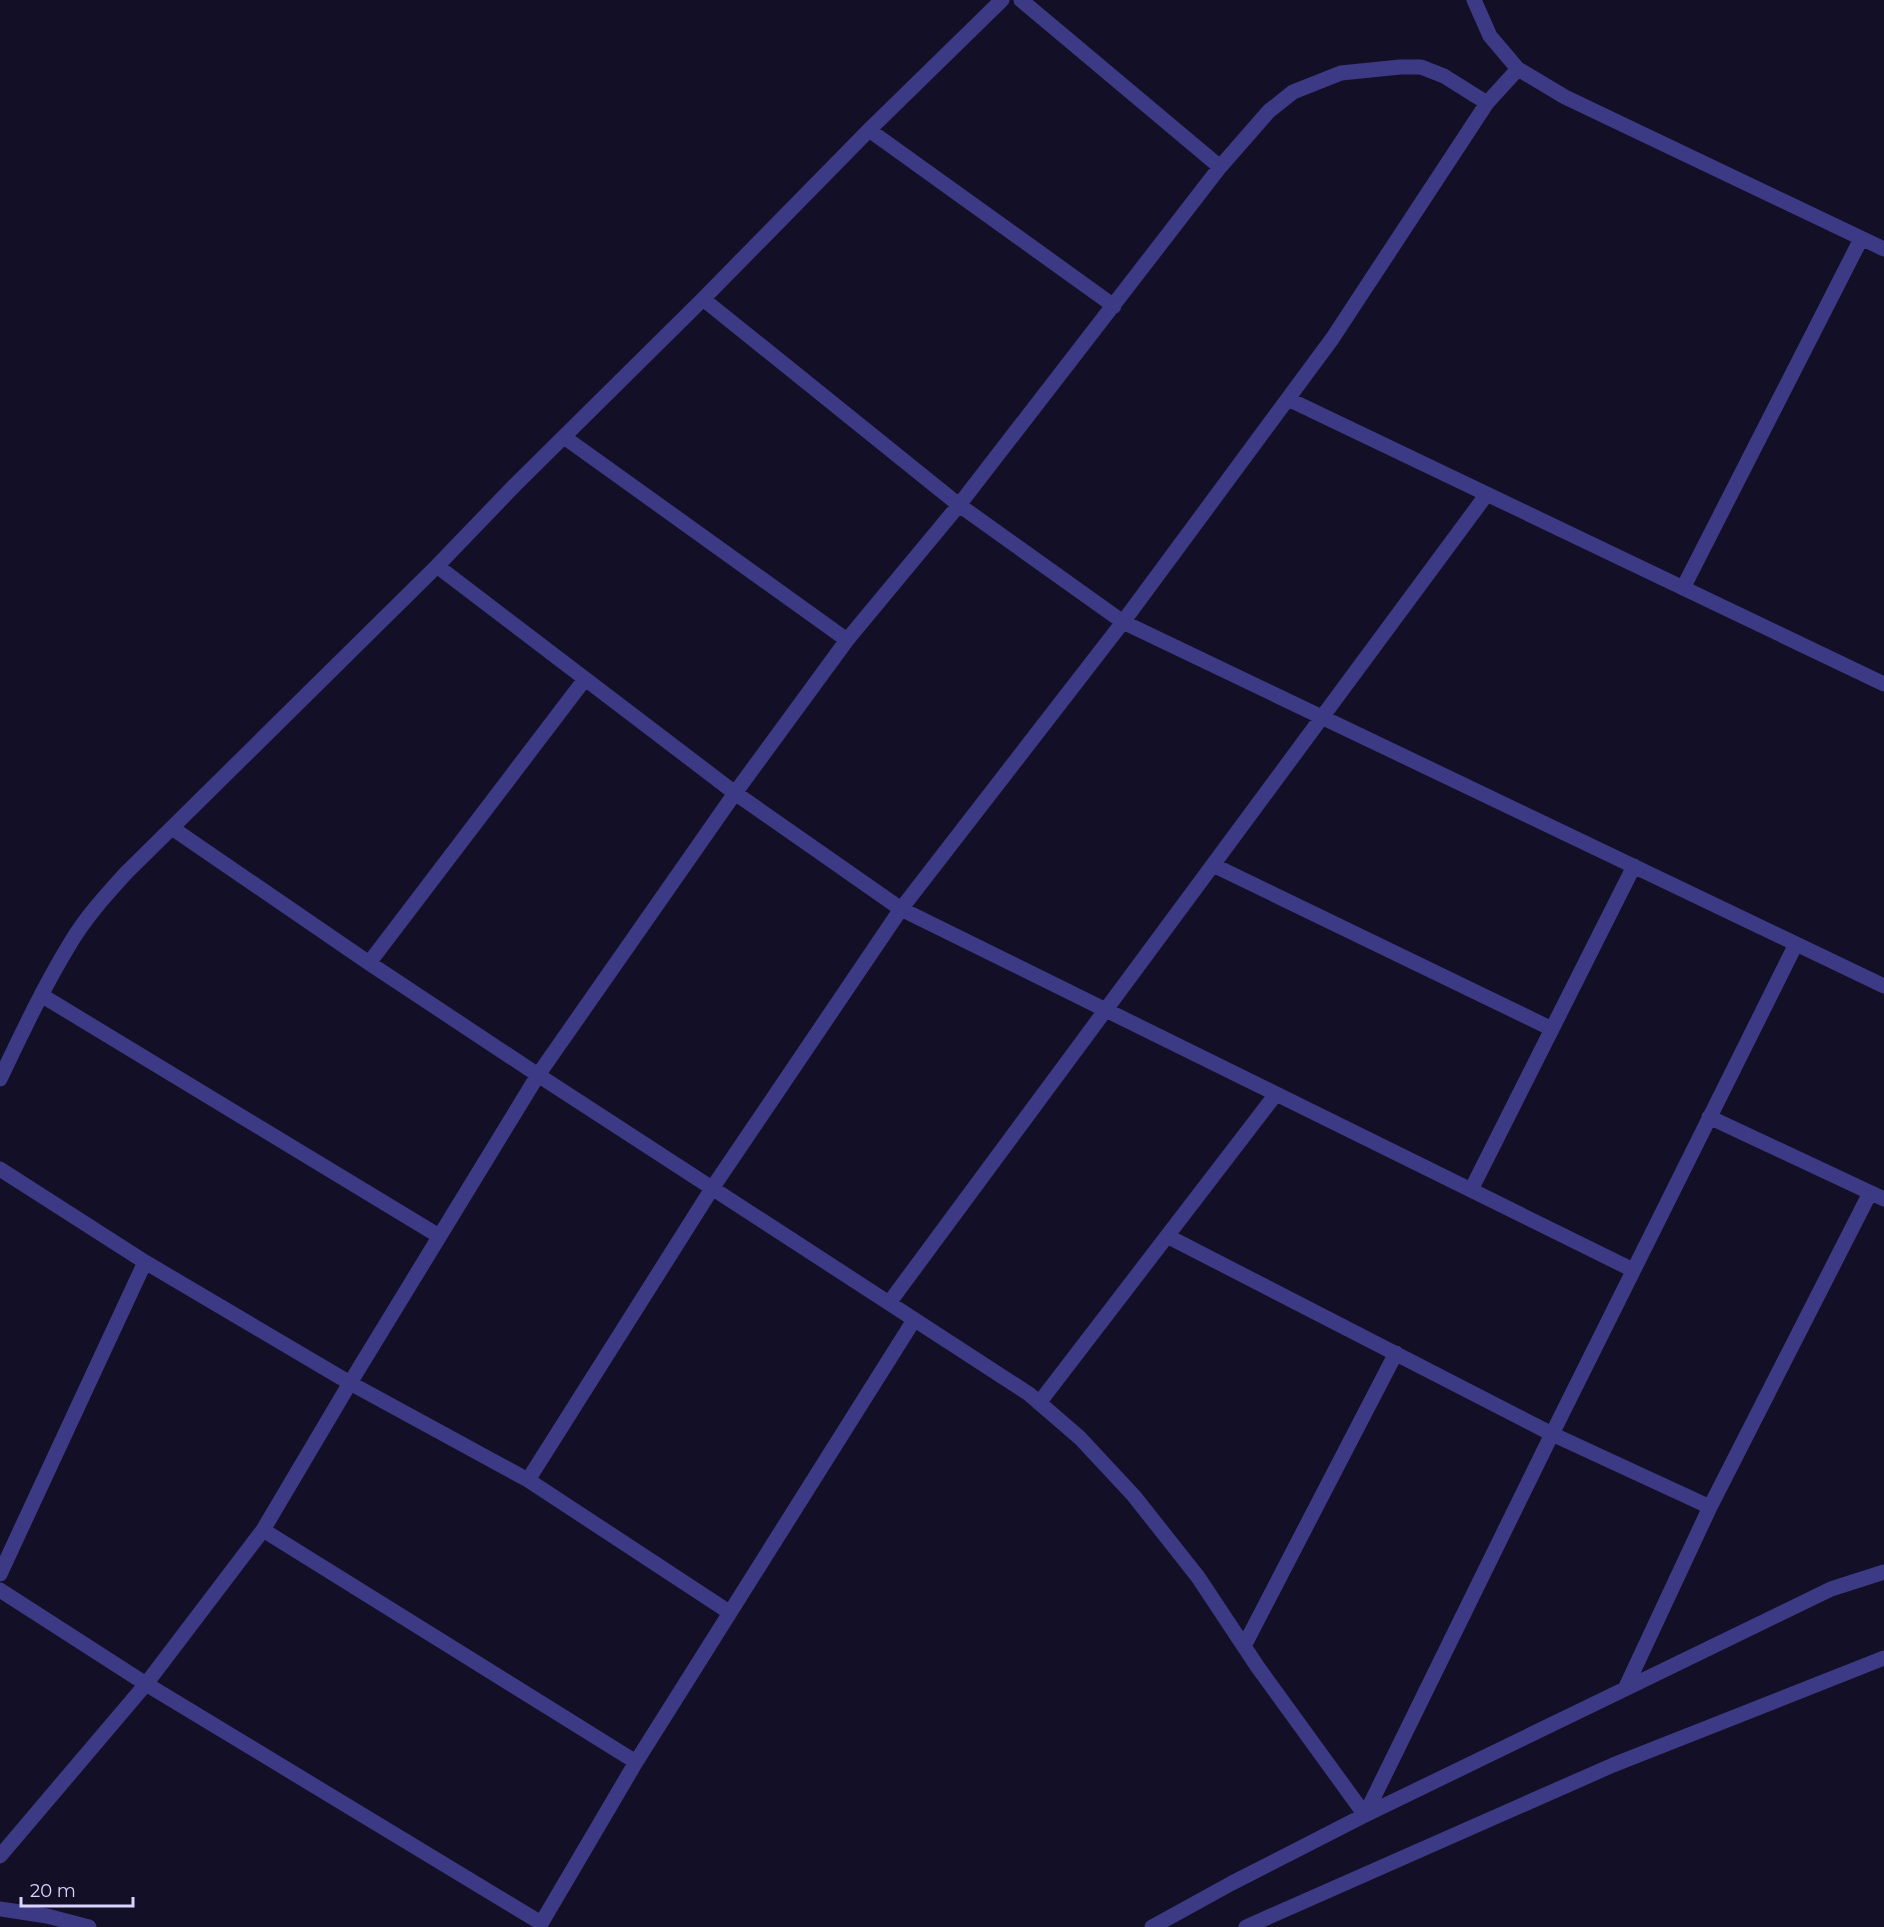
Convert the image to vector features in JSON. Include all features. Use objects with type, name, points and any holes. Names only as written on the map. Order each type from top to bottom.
[{"type":"street","points":[[0,1079],[41,995],[71,941],[96,906],[126,873],[437,566],[868,130],[1002,0]]},
{"type":"street","points":[[1021,0],[1220,166]]},
{"type":"street","points":[[1474,0],[1490,36],[1518,69],[1565,98],[1884,249]]},
{"type":"street","points":[[0,1856],[146,1684],[263,1530],[538,1075],[735,793],[847,640],[959,505],[1220,166],[1269,111],[1293,92],[1341,74],[1400,67],[1421,68],[1444,76],[1487,103]]},
{"type":"street","points":[[528,1480],[713,1187],[901,909],[1123,622],[1288,399],[1338,330],[1487,103],[1518,69]]},
{"type":"street","points":[[868,130],[1114,306]]},
{"type":"street","points":[[1683,588],[1861,238]]},
{"type":"street","points":[[703,298],[959,505],[1123,622],[1884,986]]},
{"type":"street","points":[[1288,399],[1884,684]]},
{"type":"street","points":[[564,437],[847,640]]},
{"type":"street","points":[[889,1303],[1487,494]]},
{"type":"street","points":[[437,566],[735,793],[901,909],[1633,1270]]},
{"type":"street","points":[[369,963],[585,679]]},
{"type":"street","points":[[172,828],[538,1075],[1029,1394],[1080,1438],[1134,1496],[1198,1577],[1244,1646],[1365,1815]]},
{"type":"street","points":[[1213,865],[1552,1029]]},
{"type":"street","points":[[1471,1190],[1634,866]]},
{"type":"street","points":[[1365,1815],[1796,944]]},
{"type":"street","points":[[41,995],[439,1236]]},
{"type":"street","points":[[1039,1403],[1276,1094]]},
{"type":"street","points":[[1625,1689],[1710,1507],[1877,1196],[1709,1117]]},
{"type":"street","points":[[0,1170],[145,1262],[350,1383],[528,1480],[729,1612]]},
{"type":"street","points":[[1167,1236],[1552,1434],[1710,1507]]},
{"type":"street","points":[[0,1574],[145,1262]]},
{"type":"street","points":[[0,1590],[146,1684],[540,1925],[636,1762],[914,1320]]},
{"type":"street","points":[[1244,1646],[1396,1353]]},
{"type":"street","points":[[263,1530],[636,1762]]},
{"type":"street","points":[[1152,1927],[1365,1815],[1831,1589],[1884,1572]]},
{"type":"street","points":[[1246,1927],[1613,1764],[1884,1658]]},
{"type":"street","points":[[0,1909],[47,1916],[89,1927]]}]
